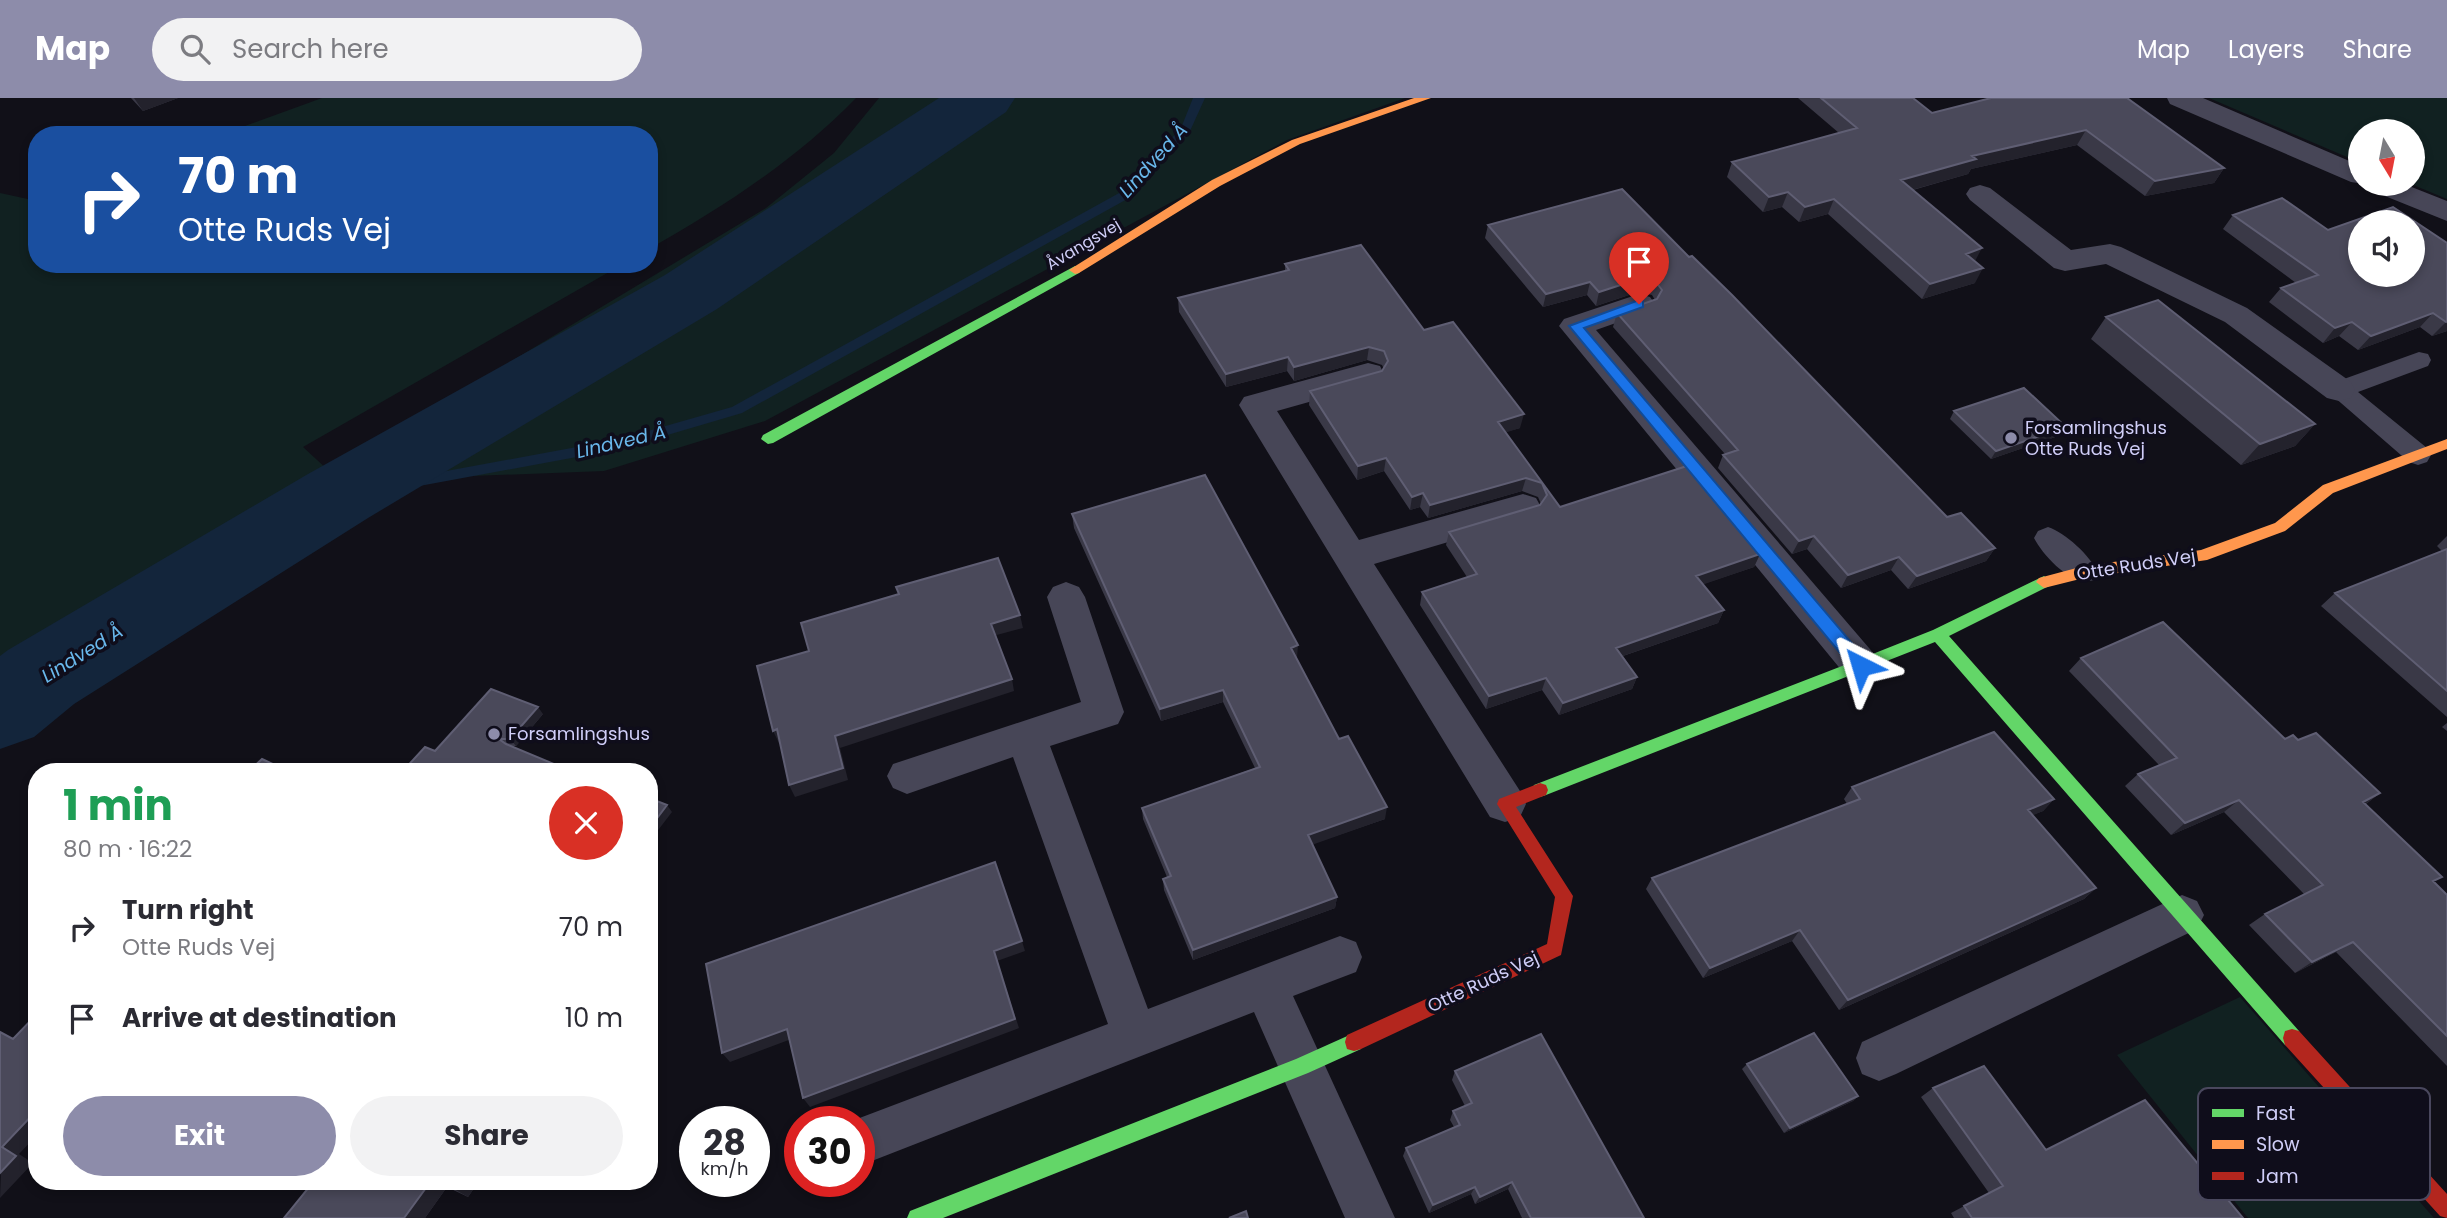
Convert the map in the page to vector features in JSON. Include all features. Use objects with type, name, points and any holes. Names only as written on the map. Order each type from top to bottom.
[{"type":"street","name":"Åvangsvej","points":[[768,439],[1068,274],[1228,177],[1296,142],[1425,98]]},
{"type":"street","points":[[2180,98],[2348,170]]},
{"type":"street","points":[[1980,194],[2065,261],[2110,254],[2236,315],[2339,390]]},
{"type":"street","points":[[2409,196],[2447,212]]},
{"type":"street","points":[[1639,304],[1575,326],[1861,666]]},
{"type":"street","name":"Otte Ruds Vej","points":[[917,1218],[1301,1066],[1555,949],[1564,896],[1256,405],[1368,374]]},
{"type":"street","name":"Otte Ruds Vej","points":[[1505,804],[1861,666],[1938,634],[2038,584],[2084,572],[2154,565],[2215,551],[2280,527],[2328,489],[2447,444]]},
{"type":"street","points":[[1353,556],[1523,507]]},
{"type":"street","points":[[907,776],[1104,712],[1066,597]]},
{"type":"street","points":[[1938,634],[2182,915],[2338,1088]]},
{"type":"street","points":[[1026,736],[1135,1036]]},
{"type":"street","points":[[1879,1058],[2182,915]]},
{"type":"street","points":[[875,1136],[1340,957]]},
{"type":"street","points":[[1265,986],[1370,1218]]},
{"type":"street","points":[[2430,1190],[2447,1209]]},
{"type":"lane","points":[[2418,455],[2339,390],[2419,360]]},
{"type":"lane","points":[[2048,538],[2084,572]]},
{"type":"shaded area","points":[[322,98],[856,98],[784,162],[658,244],[658,126],[245,126]]},
{"type":"shaded area","points":[[879,98],[1405,98],[1287,140],[765,421],[604,471],[341,481],[0,694],[0,193],[28,199],[28,273],[607,273],[303,447],[329,471],[766,208],[834,153]]},
{"type":"shaded area","points":[[2209,98],[2447,98],[2447,199],[2426,190],[2426,119],[2348,119],[2348,157]]},
{"type":"shaded area","points":[[2240,997],[2320,1088],[2198,1088],[2198,1156],[2117,1055]]},
{"type":"shaded area","points":[[2234,1200],[2418,1200],[2434,1218],[2248,1218]]},
{"type":"building","points":[[1821,98],[1913,98],[1932,113],[1991,98],[2127,98],[2224,168],[2155,181],[2086,130],[1972,156],[1976,159],[1901,180],[1982,248],[1966,254],[1983,268],[1930,284],[1834,199],[1805,207],[1788,192],[1769,197],[1732,162],[1857,128]]},
{"type":"building","points":[[1622,189],[1689,257],[1692,256],[1732,295],[1947,517],[1961,513],[1995,548],[1917,576],[1899,557],[1848,575],[1814,536],[1799,541],[1723,455],[1738,450],[1617,313],[1657,299],[1662,290],[1656,282],[1642,278],[1599,292],[1590,282],[1546,294],[1488,225]]},
{"type":"building","points":[[2282,198],[2328,230],[2348,223],[2348,287],[2425,287],[2425,228],[2447,243],[2447,321],[2433,313],[2371,336],[2352,322],[2335,328],[2281,288],[2318,275],[2233,215]]},
{"type":"building","points":[[1361,245],[1424,330],[1453,322],[1524,414],[1498,422],[1560,507],[1687,466],[1760,554],[1696,576],[1724,610],[1616,648],[1637,677],[1563,703],[1546,678],[1489,696],[1422,592],[1477,574],[1449,532],[1540,505],[1547,495],[1542,483],[1526,478],[1430,505],[1423,493],[1412,497],[1386,458],[1358,466],[1310,391],[1382,371],[1388,361],[1384,351],[1369,347],[1294,367],[1288,357],[1226,374],[1178,298],[1289,270],[1285,264]]},
{"type":"building","points":[[2158,300],[2315,424],[2260,444],[2106,317]]},
{"type":"building","points":[[2024,388],[2066,427],[1996,451],[1954,411]]},
{"type":"building","points":[[1205,475],[1298,645],[1291,648],[1339,739],[1348,736],[1387,807],[1308,835],[1337,897],[1193,950],[1163,879],[1171,876],[1142,808],[1260,767],[1223,690],[1160,709],[1072,514]]},
{"type":"building","points":[[2447,549],[2447,691],[2335,593]]},
{"type":"building","points":[[998,558],[1020,615],[991,624],[1012,679],[835,736],[843,768],[789,785],[777,729],[773,731],[757,666],[809,651],[801,623],[899,594],[896,587]]},
{"type":"building","points":[[2163,622],[2285,739],[2293,735],[2298,740],[2316,733],[2380,793],[2363,802],[2442,877],[2433,881],[2447,895],[2447,1036],[2353,942],[2312,962],[2265,914],[2323,885],[2239,800],[2185,823],[2138,774],[2177,758],[2081,658]]},
{"type":"building","name":"Forsamlingshus","points":[[491,689],[538,707],[510,739],[499,739],[551,763],[410,763],[425,747],[435,751]]},
{"type":"building","points":[[1994,732],[2054,799],[2028,810],[2096,888],[1848,1000],[1800,930],[1710,968],[1652,878],[1860,799],[1852,787]]},
{"type":"building","points":[[658,802],[667,805],[658,817]]},
{"type":"building","points":[[995,862],[1022,941],[994,951],[1015,1019],[803,1098],[787,1029],[722,1053],[706,964]]},
{"type":"building","points":[[28,1023],[28,1120],[2,1147],[16,1156],[0,1173],[0,1032],[13,1039]]},
{"type":"building","points":[[1814,1033],[1858,1096],[1790,1128],[1747,1064]]},
{"type":"building","points":[[1541,1034],[1644,1218],[1531,1218],[1512,1182],[1480,1197],[1475,1187],[1433,1205],[1406,1148],[1460,1125],[1453,1111],[1472,1103],[1455,1071]]},
{"type":"building","points":[[1984,1066],[2046,1150],[2145,1100],[2198,1164],[2198,1200],[2228,1200],[2243,1218],[1972,1218],[1964,1206],[2003,1186],[1933,1088]]},
{"type":"building","points":[[307,1190],[424,1190],[404,1218],[284,1218]]},
{"type":"building","points":[[1246,1211],[1248,1218],[1229,1218]]},
{"type":"waterway","points":[[0,709],[41,677],[338,496],[691,292],[983,98]]},
{"type":"waterway","name":"Lindved Å","points":[[338,496],[620,444],[737,410],[1125,195],[1186,129],[1199,98]]},
{"type":"traffic: fast","points":[[768,439],[1075,270]]},
{"type":"traffic: fast","points":[[1540,790],[1861,666],[1938,634],[2044,582]]},
{"type":"traffic: fast","points":[[1938,634],[2292,1038]]},
{"type":"traffic: fast","points":[[917,1218],[1301,1066],[1354,1042]]},
{"type":"traffic: slow","points":[[1075,270],[1216,183],[1296,142],[1425,98]]},
{"type":"traffic: slow","points":[[2044,582],[2084,572],[2202,556],[2280,527],[2328,489],[2447,444]]},
{"type":"traffic: jam","points":[[1354,1042],[1555,949],[1564,896],[1505,804],[1540,790]]},
{"type":"traffic: jam","points":[[2292,1038],[2337,1088]]},
{"type":"traffic: jam","points":[[2430,1190],[2447,1209]]},
{"type":"place","name":"Forsamlingshus Otte Ruds Vej","points":[[2011,438]]},
{"type":"place","name":"Forsamlingshus","points":[[494,734]]},
{"type":"route","points":[[1639,304],[1575,326],[1861,666]]}]
